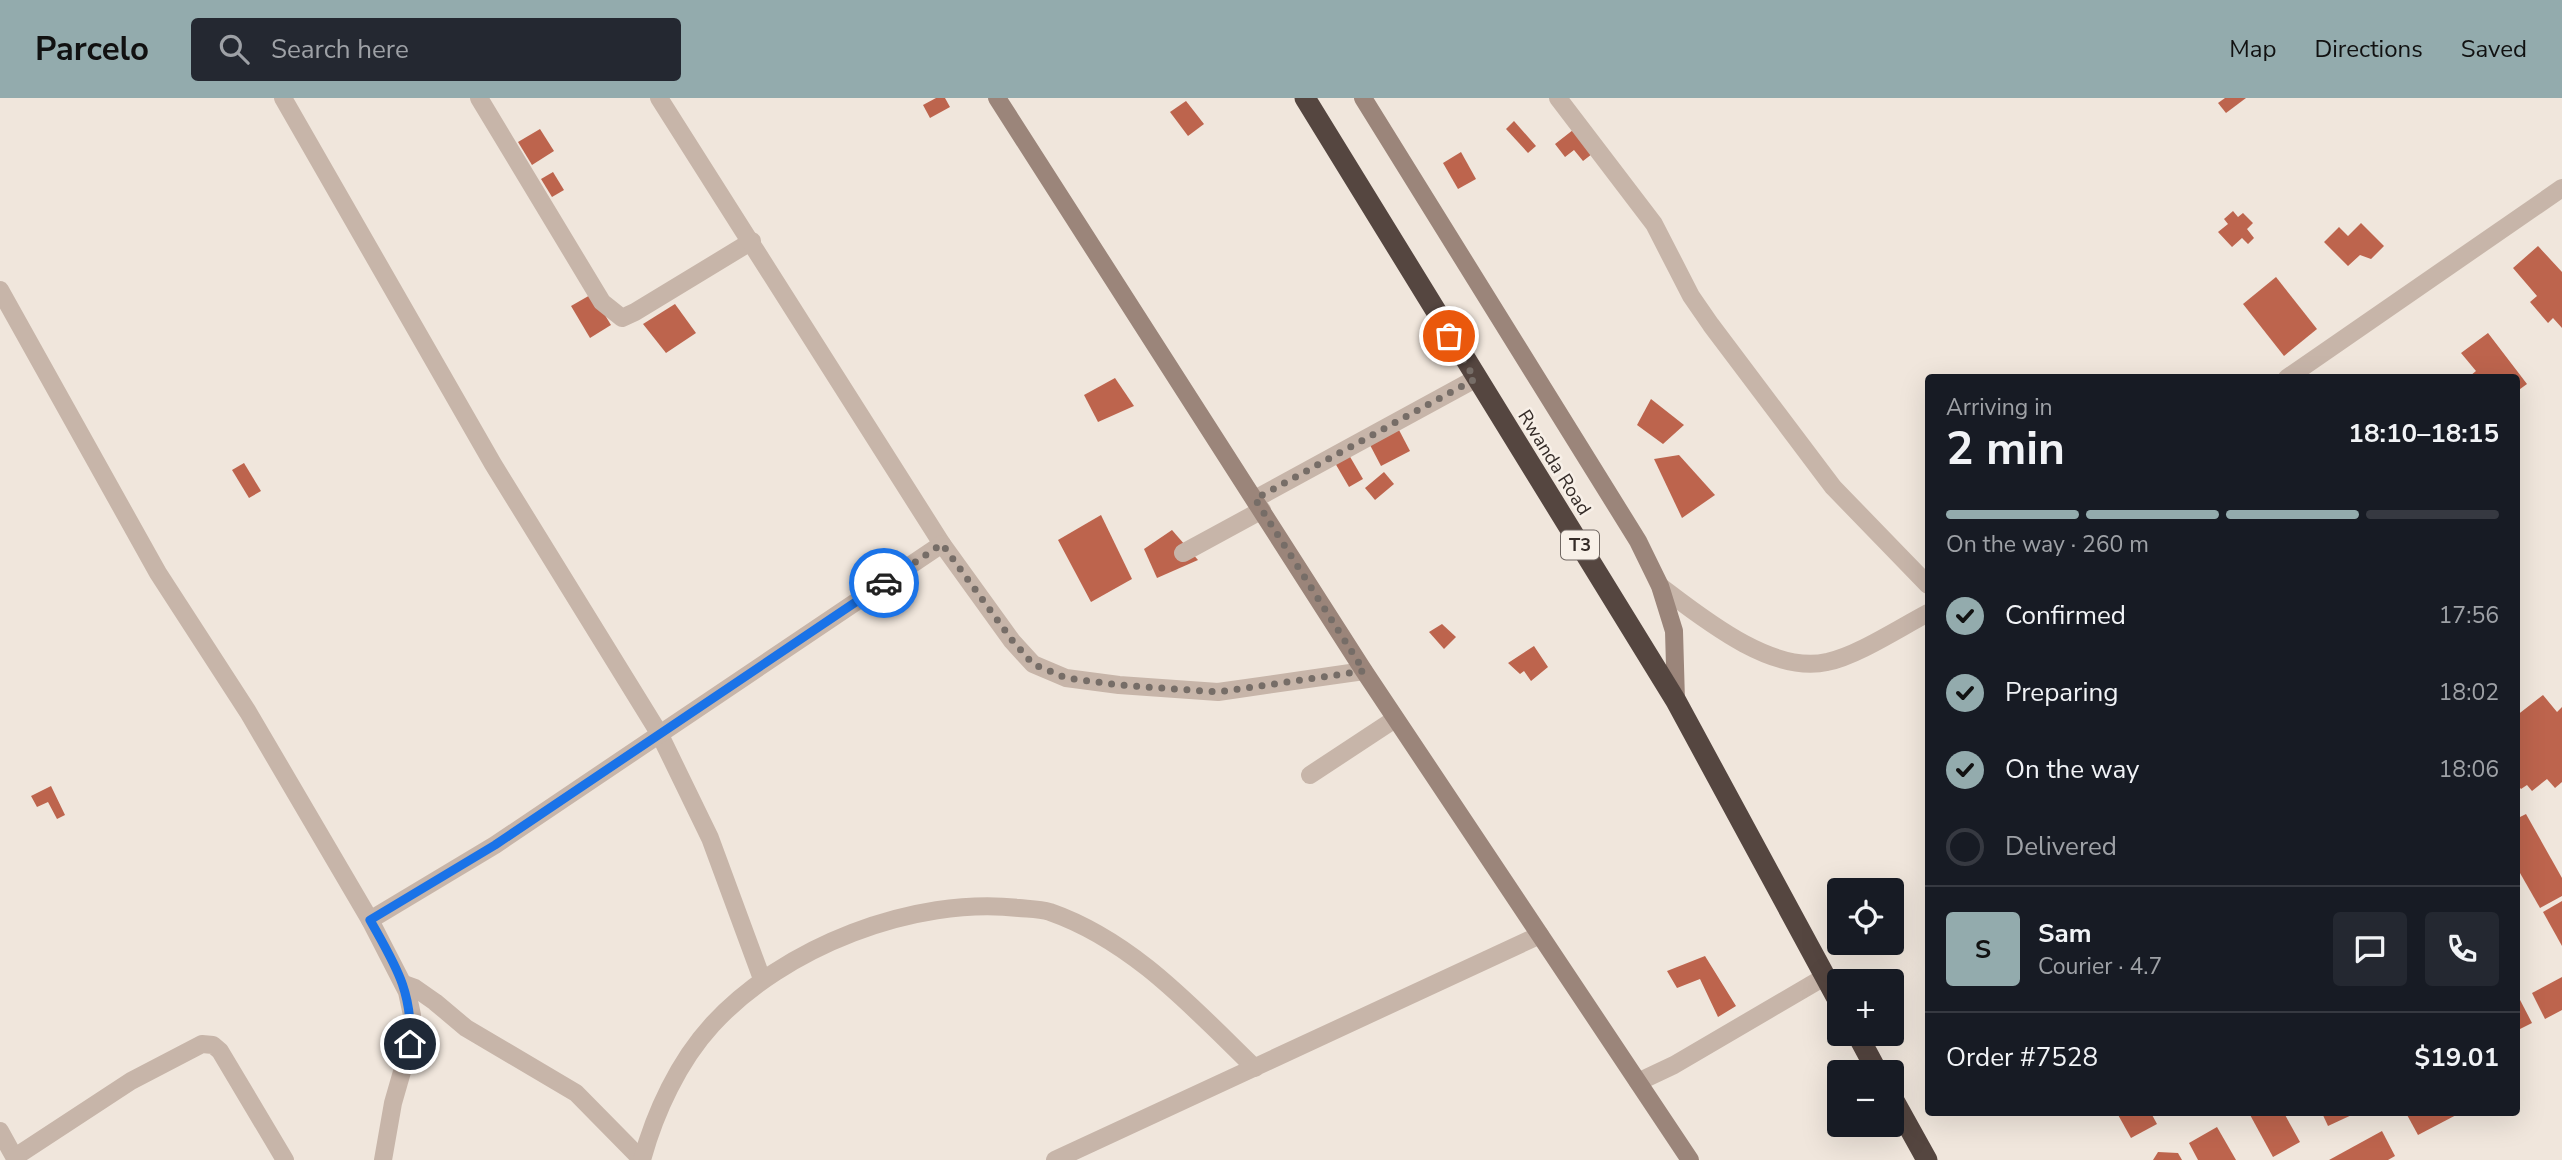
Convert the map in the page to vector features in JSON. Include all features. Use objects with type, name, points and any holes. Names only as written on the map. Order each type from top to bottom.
[{"type":"highway","name":"Rwanda Road","points":[[1305,98],[1475,379],[1676,701],[1826,976]]},
{"type":"highway","points":[[1904,1119],[1927,1160]]},
{"type":"street","points":[[283,98],[486,452],[659,733],[710,838],[762,979]]},
{"type":"street","points":[[479,98],[602,302],[613,314],[622,318],[635,312],[752,242]]},
{"type":"street","points":[[659,98],[942,544],[1033,664],[1066,678],[1119,685],[1218,692],[1364,671]]},
{"type":"street","points":[[997,98],[1395,719],[1690,1160]]},
{"type":"street","points":[[1363,98],[1639,541],[1660,586],[1674,631],[1676,701]]},
{"type":"street","points":[[1559,98],[1654,224],[1691,296],[1711,325],[1833,487],[1888,547],[1925,582]]},
{"type":"street","points":[[2293,374],[2562,188]]},
{"type":"street","points":[[0,290],[158,573],[248,712],[370,920],[404,984],[412,1015],[410,1044],[393,1103],[383,1160]]},
{"type":"street","points":[[1182,553],[1475,379]]},
{"type":"street","points":[[370,920],[495,845],[942,544]]},
{"type":"street","points":[[1660,586],[1722,632],[1754,649],[1791,661],[1826,663],[1925,614]]},
{"type":"street","points":[[1310,775],[1395,719]]},
{"type":"street","points":[[404,984],[435,1002],[466,1028],[576,1093],[642,1160],[664,1100],[688,1057],[712,1025],[762,979],[813,950],[877,925],[934,910],[989,905],[1048,912],[1106,938],[1152,970],[1255,1068]]},
{"type":"street","points":[[1055,1160],[1539,935]]},
{"type":"street","points":[[1639,1082],[1674,1065],[1826,976]]},
{"type":"street","points":[[0,1131],[15,1158],[131,1081],[202,1044],[213,1045],[220,1051],[285,1160]]},
{"type":"building","points":[[936,98],[945,98],[950,107],[930,118],[923,105]]},
{"type":"building","points":[[2225,98],[2246,98],[2226,113],[2218,103]]},
{"type":"building","points":[[1186,101],[1204,124],[1188,136],[1170,112]]},
{"type":"building","points":[[1514,121],[1536,146],[1528,153],[1506,129]]},
{"type":"building","points":[[540,129],[554,151],[532,165],[518,142]]},
{"type":"building","points":[[1573,130],[1592,154],[1583,161],[1574,150],[1565,157],[1555,144]]},
{"type":"building","points":[[1461,152],[1476,179],[1458,189],[1443,163]]},
{"type":"building","points":[[553,172],[564,190],[552,197],[541,179]]},
{"type":"building","points":[[2233,211],[2238,217],[2243,213],[2253,223],[2247,229],[2254,238],[2248,244],[2242,238],[2232,247],[2218,232],[2228,224],[2224,219]]},
{"type":"building","points":[[2361,223],[2384,246],[2371,259],[2360,255],[2348,266],[2324,242],[2339,227],[2348,236]]},
{"type":"building","points":[[2538,246],[2562,272],[2562,328],[2553,318],[2548,323],[2530,302],[2537,296],[2513,268]]},
{"type":"building","points":[[2276,277],[2317,329],[2284,356],[2243,304]]},
{"type":"building","points":[[592,294],[611,325],[590,338],[571,306]]},
{"type":"building","points":[[675,304],[696,333],[666,353],[643,324]]},
{"type":"building","points":[[2488,333],[2519,374],[2472,374],[2476,371],[2461,353]]},
{"type":"building","points":[[2520,375],[2527,384],[2520,389]]},
{"type":"building","points":[[1115,378],[1134,406],[1098,422],[1084,395]]},
{"type":"building","points":[[1651,399],[1684,425],[1663,444],[1637,425]]},
{"type":"building","points":[[1399,430],[1410,451],[1381,466],[1370,445]]},
{"type":"building","points":[[1349,455],[1363,479],[1349,487],[1335,463]]},
{"type":"building","points":[[1679,455],[1715,495],[1682,518],[1654,459]]},
{"type":"building","points":[[244,463],[261,491],[249,498],[232,470]]},
{"type":"building","points":[[1384,472],[1394,484],[1375,500],[1365,488]]},
{"type":"building","points":[[1101,515],[1132,579],[1091,602],[1058,540]]},
{"type":"building","points":[[1172,530],[1198,560],[1157,578],[1144,549]]},
{"type":"building","points":[[1442,624],[1456,637],[1444,649],[1429,632]]},
{"type":"building","points":[[1534,646],[1548,667],[1531,681],[1524,671],[1520,674],[1508,663]]},
{"type":"building","points":[[2543,695],[2557,712],[2562,707],[2562,782],[2555,788],[2547,779],[2532,791],[2527,785],[2520,788],[2520,713]]},
{"type":"building","points":[[51,786],[65,815],[57,819],[48,802],[37,807],[31,796]]},
{"type":"building","points":[[2526,814],[2562,878],[2562,896],[2540,908],[2520,873],[2520,817]]},
{"type":"building","points":[[2562,901],[2562,946],[2543,912]]},
{"type":"building","points":[[1705,956],[1736,1006],[1718,1017],[1700,979],[1677,988],[1667,971]]},
{"type":"building","points":[[2562,977],[2562,1010],[2545,1019],[2532,993]]},
{"type":"building","points":[[2520,1000],[2532,1023],[2520,1029]]},
{"type":"building","points":[[2119,1116],[2153,1116],[2157,1124],[2131,1138]]},
{"type":"building","points":[[2251,1116],[2286,1116],[2300,1142],[2273,1157]]},
{"type":"building","points":[[2323,1116],[2350,1116],[2328,1126]]},
{"type":"building","points":[[2408,1116],[2454,1116],[2418,1135]]},
{"type":"building","points":[[2217,1127],[2236,1160],[2198,1160],[2189,1143]]},
{"type":"building","points":[[2382,1131],[2395,1156],[2388,1160],[2329,1160]]},
{"type":"building","points":[[2158,1152],[2178,1153],[2182,1160],[2153,1160]]},
{"type":"way so far","points":[[884,583],[942,544],[1012,640],[1033,664],[1066,678],[1119,685],[1218,692],[1364,671],[1255,499],[1475,379],[1449,336]]},
{"type":"route","points":[[410,1044],[412,1015],[407,992],[370,920],[495,845],[884,583]]}]
